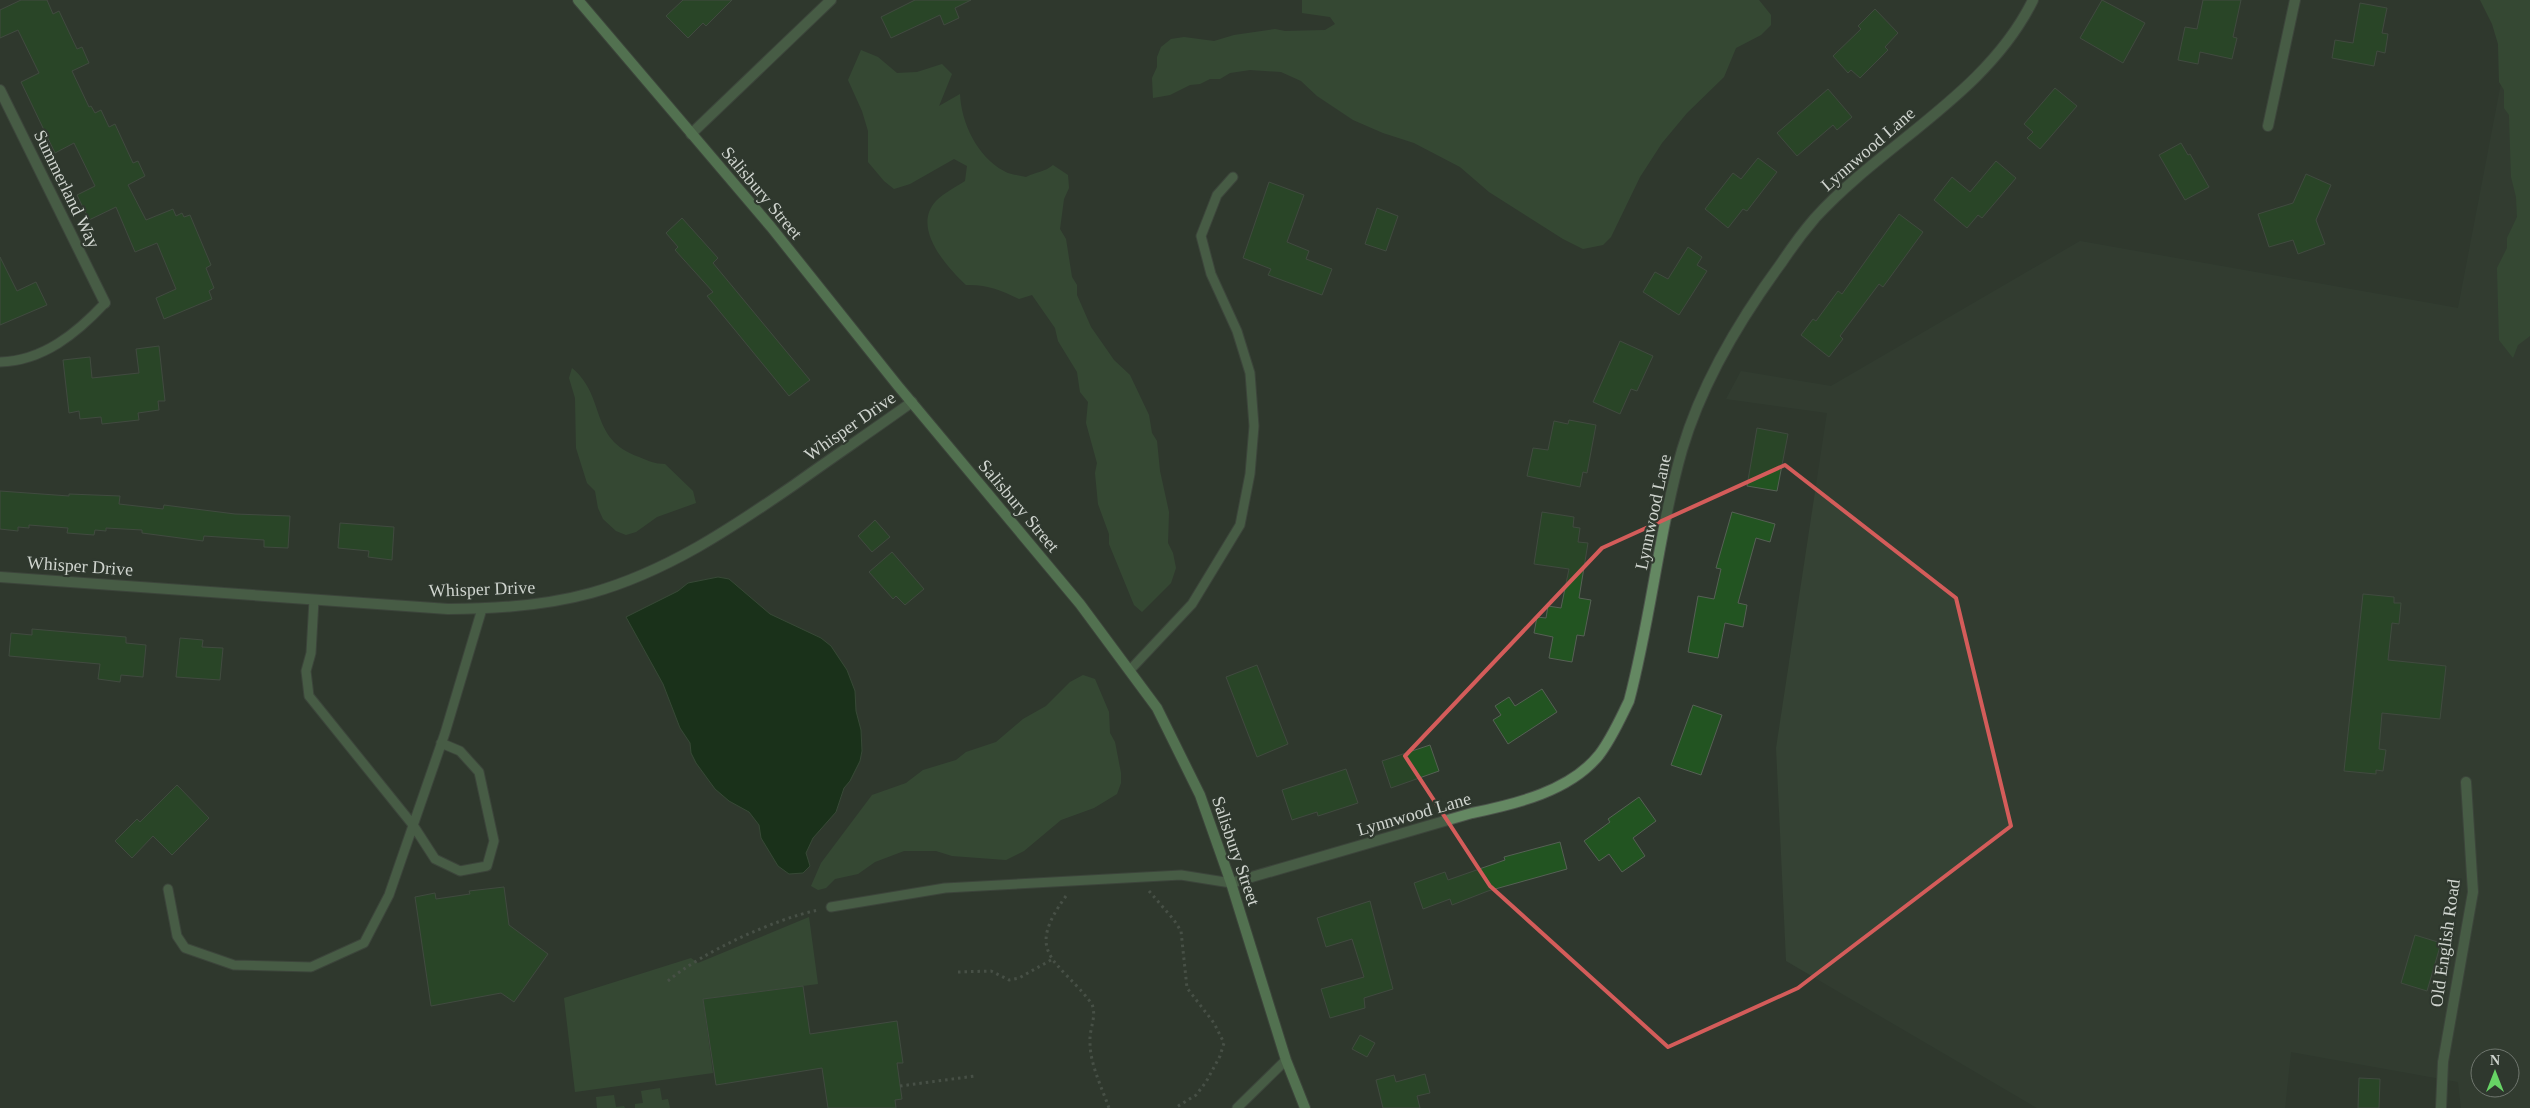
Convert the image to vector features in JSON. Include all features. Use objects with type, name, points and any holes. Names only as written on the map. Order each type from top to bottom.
[{"type":"main road","name":"Salisbury Street","points":[[578,0],[771,227],[912,402],[1080,604],[1157,708],[1200,795],[1231,883],[1286,1060],[1305,1108]]},
{"type":"street","points":[[691,134],[831,0]]},
{"type":"street","name":"Lynnwood Lane","points":[[1231,883],[1472,813],[1506,806],[1559,785],[1585,769],[1599,754],[1616,729],[1629,701],[1683,449],[1712,376],[1730,338],[1774,273],[1814,219],[1842,192],[1961,90],[1996,56],[2023,20],[2033,0]]},
{"type":"street","points":[[2268,126],[2295,0]]},
{"type":"street","name":"Summerland Way","points":[[0,90],[105,303]]},
{"type":"street","name":"Whisper Drive","points":[[0,577],[413,607],[482,609],[555,601],[591,593],[663,565],[733,527],[912,402]]},
{"type":"street","name":"Old English Road","points":[[2440,1108],[2443,1062],[2473,892],[2466,782]]},
{"type":"lane","points":[[1130,670],[1192,604],[1240,525],[1250,474],[1254,426],[1250,373],[1237,330],[1211,274],[1201,236],[1217,195],[1233,177]]},
{"type":"lane","points":[[0,362],[27,357],[56,345],[91,317],[105,303]]},
{"type":"lane","points":[[314,600],[311,653],[306,671],[308,696],[413,825],[435,859],[460,870],[487,866],[494,841],[479,772],[460,751],[441,743]]},
{"type":"lane","points":[[168,889],[178,936],[185,948],[234,965],[311,967],[364,944],[389,894],[441,743],[482,609]]},
{"type":"lane","points":[[831,907],[945,888],[1181,875],[1231,883]]},
{"type":"lane","points":[[1237,1108],[1286,1060]]},
{"type":"path","points":[[1137,878],[1174,920],[1180,931],[1187,988],[1214,1023],[1224,1042],[1220,1056],[1206,1082],[1196,1095],[1175,1108]]},
{"type":"path","points":[[1077,881],[1052,915],[1047,931],[1046,944],[1051,960],[1092,1004],[1095,1013],[1090,1033],[1091,1054],[1109,1108]]},
{"type":"path","points":[[668,981],[682,969],[746,936],[793,915],[831,907]]},
{"type":"path","points":[[958,972],[991,971],[1009,980],[1051,960]]},
{"type":"path","points":[[900,1086],[975,1076]]},
{"type":"highlighted area","points":[[1785,465],[1956,598],[2011,826],[1798,988],[1668,1047],[1490,886],[1405,756],[1602,548]]},
{"type":"shaded area","points":[[1302,0],[1759,0],[1771,15],[1771,25],[1761,35],[1736,48],[1724,77],[1687,113],[1662,143],[1640,177],[1611,237],[1603,245],[1583,249],[1563,239],[1489,192],[1460,167],[1414,143],[1383,133],[1353,120],[1317,96],[1301,81],[1281,72],[1250,70],[1230,73],[1220,79],[1210,79],[1200,84],[1190,85],[1170,95],[1153,98],[1152,78],[1157,67],[1157,57],[1161,47],[1171,39],[1184,37],[1214,41],[1234,35],[1275,29],[1285,31],[1325,30],[1335,24],[1330,17],[1302,13]]},
{"type":"shaded area","points":[[2480,0],[2530,0],[2530,336],[2518,345],[2513,358],[2499,340],[2497,268],[2507,248],[2507,238],[2517,217],[2516,197],[2511,177],[2509,115],[2504,108],[2504,90],[2499,82],[2498,44],[2492,24]]},
{"type":"shaded area","points":[[2517,0],[2530,0],[2530,1108],[2461,1108],[2458,1082],[2291,1052],[2285,1108],[2037,1108],[1786,961],[1776,748],[1827,413],[1726,399],[1741,371],[1831,386],[2080,241],[2458,308]]},
{"type":"shaded area","points":[[861,50],[878,57],[897,73],[917,72],[942,64],[952,74],[939,106],[960,94],[967,127],[972,138],[978,148],[994,165],[1009,173],[1026,177],[1053,165],[1068,175],[1069,188],[1064,199],[1060,229],[1066,239],[1072,277],[1077,285],[1077,295],[1091,327],[1114,360],[1130,375],[1149,415],[1152,433],[1157,441],[1160,471],[1169,512],[1168,543],[1173,553],[1176,568],[1171,583],[1142,612],[1134,605],[1109,544],[1109,534],[1098,504],[1095,473],[1097,463],[1086,423],[1088,402],[1080,392],[1077,372],[1058,341],[1055,328],[1032,295],[1019,299],[993,288],[966,285],[950,268],[934,246],[929,235],[927,223],[929,212],[939,198],[965,181],[967,166],[954,159],[910,184],[894,189],[884,181],[868,162],[868,131],[862,111],[848,80]]},
{"type":"shaded area","points":[[572,368],[583,379],[605,429],[612,440],[623,449],[639,457],[655,463],[665,464],[693,491],[696,503],[657,517],[636,532],[626,535],[616,531],[603,519],[598,508],[595,491],[587,483],[576,448],[575,398],[569,378]]},
{"type":"shaded area","points":[[718,577],[729,579],[770,614],[821,638],[831,646],[847,670],[855,691],[856,711],[861,730],[862,751],[860,761],[850,781],[844,788],[836,812],[813,838],[806,853],[810,866],[803,873],[789,874],[778,866],[761,838],[759,825],[749,812],[729,801],[715,789],[696,763],[691,753],[690,743],[680,728],[663,684],[626,617],[678,591],[688,583]]},
{"type":"shaded area","points":[[1083,675],[1095,679],[1109,712],[1110,733],[1115,742],[1121,773],[1121,783],[1117,794],[1094,808],[1061,820],[1024,851],[1006,860],[952,856],[936,851],[904,851],[875,862],[858,874],[835,879],[826,888],[818,890],[811,886],[821,863],[872,795],[906,783],[923,770],[956,760],[966,752],[996,742],[1023,719],[1046,706],[1070,682]]},
{"type":"shaded area","points":[[809,917],[818,984],[703,999],[713,1073],[575,1092],[564,998],[691,958],[698,963]]},
{"type":"shaded area","points":[[660,1088],[662,1100],[668,1099],[670,1108],[635,1108],[635,1104],[643,1103],[641,1091]]},
{"type":"shaded area","points":[[614,1095],[616,1107],[624,1106],[625,1108],[597,1108],[596,1097]]},
{"type":"building","points":[[21,0],[47,0],[53,14],[59,11],[77,49],[82,47],[89,63],[72,71],[89,107],[91,106],[95,113],[101,110],[109,127],[115,124],[133,163],[138,161],[145,176],[128,185],[146,220],[173,209],[176,216],[182,213],[184,217],[190,215],[211,265],[206,268],[214,288],[209,291],[212,299],[164,319],[156,298],[176,289],[157,243],[135,252],[116,207],[89,220],[77,195],[95,186],[74,143],[55,153],[21,82],[39,73],[18,30],[0,38],[0,10]]},
{"type":"building","points":[[683,0],[732,0],[706,26],[703,23],[688,38],[666,16]]},
{"type":"building","points":[[915,0],[971,0],[955,8],[959,18],[944,25],[940,15],[891,38],[881,17]]},
{"type":"building","points":[[2102,0],[2145,23],[2123,63],[2080,38]]},
{"type":"building","points":[[2203,0],[2241,0],[2233,37],[2237,38],[2232,59],[2200,52],[2198,64],[2178,60],[2185,27],[2197,29]]},
{"type":"building","points":[[2360,3],[2387,8],[2382,33],[2388,34],[2385,53],[2377,51],[2374,66],[2332,58],[2335,40],[2353,43]]},
{"type":"building","points":[[1875,9],[1898,33],[1885,47],[1888,50],[1860,78],[1851,70],[1848,73],[1833,56],[1861,29],[1858,26]]},
{"type":"building","points":[[2055,88],[2077,106],[2040,149],[2027,138],[2033,132],[2024,124]]},
{"type":"building","points":[[1828,89],[1852,117],[1837,130],[1833,125],[1797,156],[1777,133]]},
{"type":"building","points":[[2181,143],[2188,155],[2190,154],[2209,187],[2185,200],[2159,155]]},
{"type":"building","points":[[1758,158],[1777,172],[1747,211],[1743,209],[1728,228],[1705,209],[1733,173],[1741,179]]},
{"type":"building","points":[[1996,161],[2016,178],[1982,218],[1978,215],[1967,228],[1934,200],[1952,177],[1970,192]]},
{"type":"building","points":[[2306,174],[2331,185],[2316,220],[2325,244],[2298,254],[2293,240],[2269,247],[2258,214],[2293,203]]},
{"type":"building","points":[[1269,182],[1304,195],[1287,242],[1309,251],[1306,259],[1332,269],[1322,295],[1268,275],[1271,269],[1243,258]]},
{"type":"building","points":[[1377,208],[1398,216],[1386,251],[1365,244]]},
{"type":"building","points":[[1899,214],[1923,232],[1883,287],[1879,284],[1840,336],[1843,339],[1829,357],[1801,335],[1813,319],[1816,321],[1838,291],[1842,294]]},
{"type":"building","points":[[682,218],[718,258],[713,263],[810,380],[789,396],[707,296],[713,292],[675,250],[678,247],[666,233]]},
{"type":"building","points":[[1688,247],[1702,257],[1697,265],[1707,271],[1679,315],[1643,292],[1655,272],[1668,279]]},
{"type":"building","points":[[0,257],[17,291],[36,282],[47,305],[0,325]]},
{"type":"building","points":[[1620,341],[1653,356],[1637,391],[1631,389],[1620,414],[1593,402]]},
{"type":"building","points":[[159,346],[165,401],[158,401],[159,410],[138,413],[139,420],[102,424],[101,417],[80,419],[79,411],[69,413],[63,360],[90,357],[92,378],[139,373],[136,349]]},
{"type":"building","points":[[1569,420],[1596,425],[1587,473],[1583,472],[1580,487],[1527,476],[1533,448],[1548,450],[1554,421],[1568,424]]},
{"type":"building","points":[[1757,428],[1788,434],[1777,491],[1747,486]]},
{"type":"building","points":[[0,491],[69,496],[69,494],[120,496],[119,504],[163,509],[164,505],[235,514],[290,516],[288,548],[264,547],[264,540],[204,536],[203,541],[142,533],[142,530],[106,528],[106,531],[95,530],[94,535],[67,533],[68,528],[29,525],[29,528],[18,527],[18,531],[0,529]]},
{"type":"building","points":[[1542,512],[1574,517],[1573,527],[1580,528],[1578,542],[1588,543],[1579,598],[1591,600],[1584,636],[1577,635],[1572,662],[1549,658],[1553,637],[1534,633],[1537,617],[1546,618],[1548,606],[1561,608],[1569,569],[1534,564]]},
{"type":"building","points":[[1732,512],[1775,524],[1770,542],[1756,538],[1738,603],[1747,605],[1743,627],[1725,623],[1718,658],[1688,652],[1698,596],[1714,599],[1721,569],[1716,568]]},
{"type":"building","points":[[875,520],[890,537],[872,552],[858,536]]},
{"type":"building","points":[[340,523],[394,527],[392,560],[368,557],[369,551],[338,548]]},
{"type":"building","points":[[892,552],[924,589],[905,605],[896,596],[893,599],[869,572]]},
{"type":"building","points":[[2363,594],[2394,597],[2394,603],[2401,603],[2399,624],[2392,623],[2388,660],[2446,666],[2440,719],[2382,713],[2379,749],[2386,750],[2383,771],[2376,770],[2376,774],[2344,771]]},
{"type":"building","points":[[32,629],[126,637],[126,643],[146,645],[143,677],[121,675],[120,682],[98,679],[100,664],[9,656],[11,633],[32,635]]},
{"type":"building","points":[[180,638],[203,640],[202,647],[223,648],[220,680],[176,677]]},
{"type":"building","points":[[1257,665],[1288,744],[1257,757],[1226,677]]},
{"type":"building","points":[[1542,689],[1557,712],[1508,744],[1493,720],[1501,715],[1495,706],[1509,697],[1515,706]]},
{"type":"building","points":[[1693,705],[1722,715],[1701,775],[1671,765]]},
{"type":"building","points":[[1430,745],[1439,771],[1391,788],[1382,761]]},
{"type":"building","points":[[1346,769],[1358,803],[1318,816],[1317,812],[1292,820],[1282,790]]},
{"type":"building","points":[[177,785],[209,818],[172,855],[153,836],[132,858],[115,841],[137,819],[140,822]]},
{"type":"building","points":[[1639,797],[1656,821],[1633,838],[1645,856],[1622,872],[1609,854],[1599,861],[1584,841],[1610,822],[1608,819]]},
{"type":"building","points":[[1560,842],[1567,869],[1488,891],[1452,905],[1450,899],[1423,909],[1414,883],[1445,872],[1448,880],[1505,860],[1504,857]]},
{"type":"building","points":[[504,887],[509,925],[548,954],[514,1002],[501,993],[431,1006],[415,897],[435,893],[436,899],[470,894],[469,891]]},
{"type":"building","points":[[1370,901],[1393,989],[1364,998],[1365,1008],[1330,1018],[1321,989],[1364,977],[1352,939],[1326,947],[1317,918]]},
{"type":"building","points":[[2415,935],[2441,943],[2427,991],[2401,983]]},
{"type":"building","points":[[803,986],[810,1034],[897,1021],[903,1063],[897,1063],[902,1099],[895,1100],[896,1108],[828,1108],[822,1068],[716,1085],[703,999]]},
{"type":"building","points":[[1360,1035],[1375,1043],[1367,1057],[1352,1049]]},
{"type":"building","points":[[1425,1074],[1430,1093],[1417,1096],[1420,1108],[1383,1108],[1376,1080],[1394,1075],[1396,1082]]},
{"type":"building","points":[[2359,1078],[2380,1079],[2379,1108],[2358,1108]]}]
